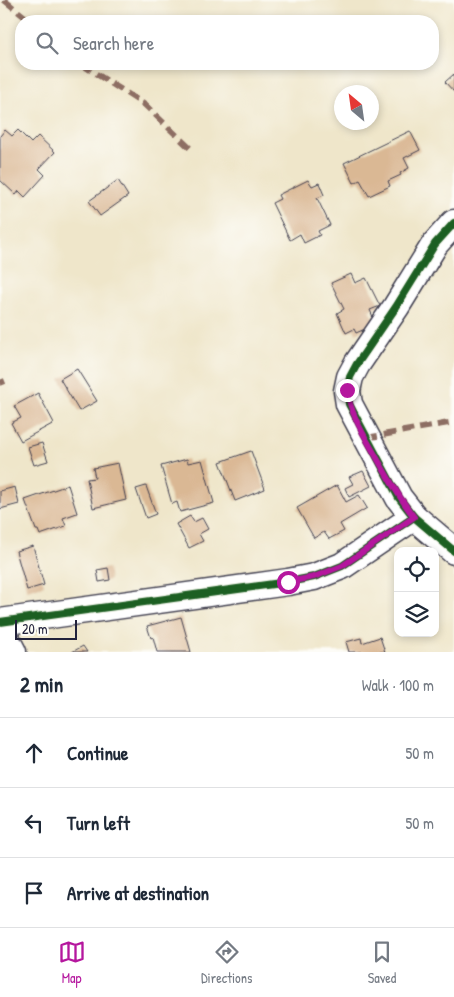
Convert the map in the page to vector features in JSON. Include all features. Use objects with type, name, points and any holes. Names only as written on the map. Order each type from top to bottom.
[{"type":"street","points":[[454,223],[435,244],[396,307],[357,364],[350,377],[347,390],[349,404],[399,498],[414,517],[454,551]]},
{"type":"street","points":[[0,622],[314,577],[342,566],[414,517]]},
{"type":"street","points":[[0,627],[13,652]]},
{"type":"building","points":[[454,74],[454,92],[445,82]]},
{"type":"building","points":[[5,130],[12,136],[18,130],[31,143],[38,136],[55,152],[39,169],[45,175],[25,197],[19,191],[16,195],[0,180],[0,136]]},
{"type":"building","points":[[410,131],[420,150],[404,158],[409,168],[400,173],[401,175],[388,181],[390,186],[369,196],[360,180],[354,183],[344,163]]},
{"type":"building","points":[[118,180],[128,196],[100,216],[89,201]]},
{"type":"building","points":[[308,180],[312,186],[319,183],[324,195],[317,198],[330,225],[318,231],[320,235],[304,243],[300,234],[290,240],[272,203],[280,199],[278,195]]},
{"type":"building","points":[[351,274],[355,283],[366,278],[380,306],[370,310],[376,324],[356,333],[354,329],[346,333],[337,313],[344,309],[331,283]]},
{"type":"building","points":[[77,369],[97,401],[79,411],[60,379]]},
{"type":"building","points":[[38,393],[54,423],[21,441],[11,423],[21,418],[14,406]]},
{"type":"building","points":[[42,443],[48,461],[34,465],[28,447]]},
{"type":"building","points":[[251,451],[265,489],[235,501],[220,462]]},
{"type":"building","points":[[187,459],[188,463],[202,460],[214,503],[180,512],[177,502],[172,504],[161,466]]},
{"type":"building","points":[[118,463],[126,500],[93,508],[87,479],[95,478],[93,468]]},
{"type":"building","points":[[363,471],[371,486],[349,497],[345,488],[353,484],[349,477]]},
{"type":"building","points":[[68,485],[77,513],[63,518],[66,526],[40,535],[38,530],[36,530],[25,500]]},
{"type":"building","points":[[337,485],[346,502],[359,495],[367,508],[340,524],[344,531],[329,539],[324,532],[314,538],[297,508]]},
{"type":"building","points":[[146,486],[156,514],[146,518],[136,489]]},
{"type":"building","points":[[15,487],[19,504],[0,509],[0,491]]},
{"type":"building","points":[[190,516],[194,522],[202,518],[208,529],[199,534],[203,541],[189,548],[176,524]]},
{"type":"building","points":[[33,546],[44,585],[27,590],[16,551]]},
{"type":"building","points":[[108,568],[110,580],[99,582],[97,570]]},
{"type":"building","points":[[181,617],[191,652],[157,652],[153,637],[151,638],[147,626]]},
{"type":"building","points":[[380,637],[385,652],[349,652],[346,642],[361,638],[362,643]]},
{"type":"building","points":[[83,646],[87,652],[72,652]]},
{"type":"marked path","points":[[4,0],[23,15]]},
{"type":"marked path","points":[[90,70],[145,105],[194,152]]},
{"type":"marked path","points":[[0,383],[5,381]]},
{"type":"marked path","points":[[366,438],[454,422]]},
{"type":"cycle path","points":[[454,223],[435,244],[396,307],[357,364],[350,377],[347,391],[349,404],[399,498],[414,517],[454,551]]},
{"type":"cycle path","points":[[0,622],[314,577],[342,566],[414,517]]},
{"type":"route","points":[[288,582],[314,577],[342,566],[414,517],[399,498],[366,438],[349,404],[347,390]]}]
